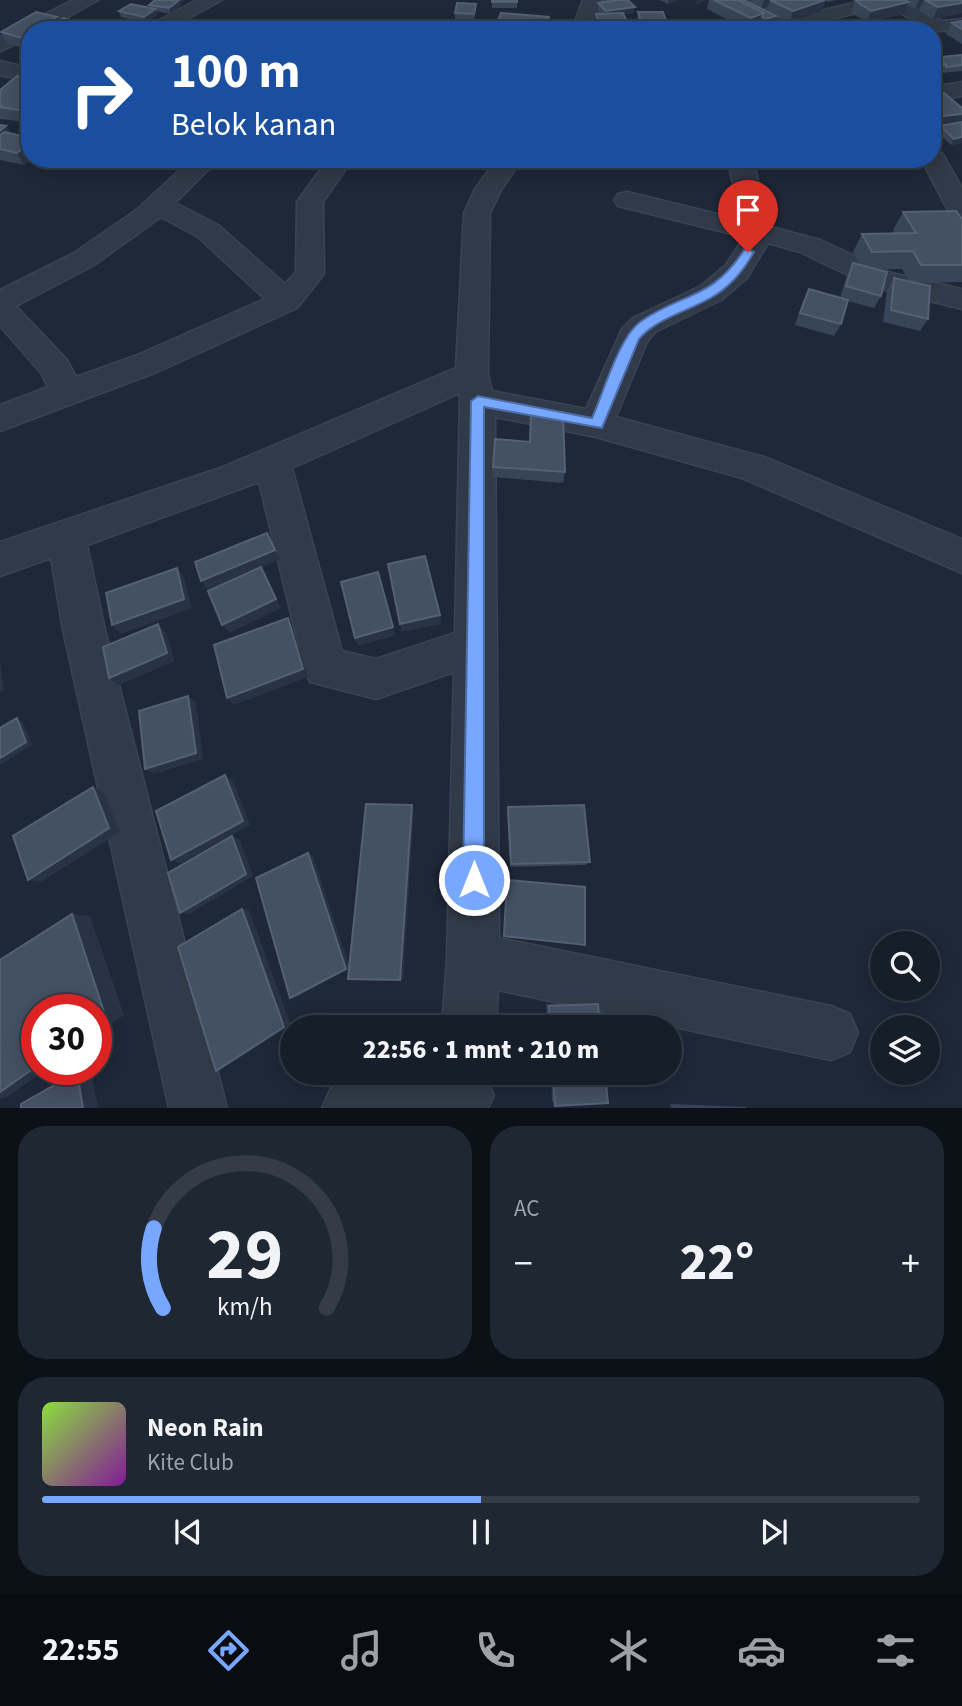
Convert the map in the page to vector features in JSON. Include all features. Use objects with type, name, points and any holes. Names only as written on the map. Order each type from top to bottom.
[{"type":"street","points":[[47,21],[88,0]]},
{"type":"street","points":[[169,21],[212,0]]},
{"type":"street","points":[[585,21],[593,0]]},
{"type":"street","points":[[735,0],[782,21]]},
{"type":"street","points":[[802,21],[890,0],[929,21]]},
{"type":"street","points":[[941,27],[962,25]]},
{"type":"street","points":[[0,45],[21,34]]},
{"type":"street","points":[[0,68],[21,74]]},
{"type":"street","points":[[10,94],[21,84]]},
{"type":"street","points":[[941,92],[962,89]]},
{"type":"street","points":[[66,391],[56,368],[0,305],[84,259],[159,205],[198,168]]},
{"type":"street","points":[[0,418],[146,363],[286,301],[310,274],[310,202],[335,168]]},
{"type":"street","points":[[470,1015],[473,959],[476,645],[477,213],[488,189],[503,168]]},
{"type":"street","points":[[597,424],[633,337],[644,325],[711,293],[737,271],[759,234],[741,168]]},
{"type":"street","points":[[947,170],[962,212]]},
{"type":"street","points":[[627,200],[810,246],[883,280],[962,299]]},
{"type":"street","points":[[159,205],[208,232],[286,301]]},
{"type":"street","points":[[0,559],[236,477],[272,461],[475,388],[751,467],[962,556]]},
{"type":"street","points":[[272,461],[325,668],[376,680],[476,645]]},
{"type":"street","points":[[66,536],[87,642],[198,1108]]},
{"type":"street","points":[[473,959],[831,1033]]},
{"type":"street","points":[[351,1108],[420,1088],[465,1092]]},
{"type":"building","points":[[155,0],[179,0],[169,8],[149,5]]},
{"type":"building","points":[[517,0],[517,2],[492,2]]},
{"type":"building","points":[[628,0],[635,7],[606,11],[598,3]]},
{"type":"building","points":[[714,0],[738,0],[764,13],[751,18]]},
{"type":"building","points":[[738,0],[744,0],[776,16],[766,19],[762,17],[764,13]]},
{"type":"building","points":[[770,0],[825,0],[793,11]]},
{"type":"building","points":[[925,0],[962,0],[962,3],[938,7]]},
{"type":"building","points":[[856,1],[909,2],[871,11]]},
{"type":"building","points":[[457,3],[476,4],[474,14],[455,13]]},
{"type":"building","points":[[131,4],[155,9],[144,17],[119,11]]},
{"type":"building","points":[[36,12],[57,17],[50,21],[21,21],[21,38],[1,32]]},
{"type":"building","points":[[638,12],[663,12],[666,21],[641,21]]},
{"type":"building","points":[[501,13],[549,17],[548,21],[498,21]]},
{"type":"building","points":[[623,13],[627,21],[598,21],[596,14]]},
{"type":"building","points":[[962,21],[962,29],[952,23]]},
{"type":"building","points":[[962,55],[962,65],[946,67],[941,57]]},
{"type":"building","points":[[17,76],[21,76],[21,108],[18,110],[0,107],[0,90]]},
{"type":"building","points":[[944,93],[962,108],[962,114],[941,114],[941,94]]},
{"type":"building","points":[[962,122],[962,137],[954,139],[941,126]]},
{"type":"building","points":[[5,132],[21,136],[21,150],[17,153],[0,149],[0,135]]},
{"type":"building","points":[[956,211],[962,219],[962,265],[921,265],[913,251],[872,252],[862,234],[916,233],[903,212]]},
{"type":"building","points":[[853,263],[887,272],[881,296],[846,286]]},
{"type":"building","points":[[894,278],[930,286],[928,319],[891,310]]},
{"type":"building","points":[[809,289],[848,300],[841,324],[800,313]]},
{"type":"building","points":[[531,412],[563,413],[565,472],[493,467],[495,439],[530,442]]},
{"type":"building","points":[[267,533],[275,550],[201,581],[195,562]]},
{"type":"building","points":[[425,556],[440,615],[400,624],[388,564]]},
{"type":"building","points":[[261,567],[276,599],[222,625],[208,591]]},
{"type":"building","points":[[177,568],[184,599],[112,625],[106,593]]},
{"type":"building","points":[[378,572],[393,627],[355,638],[341,582]]},
{"type":"building","points":[[288,618],[303,669],[227,698],[214,645]]},
{"type":"building","points":[[158,624],[167,653],[109,678],[103,647]]},
{"type":"building","points":[[188,696],[196,753],[145,769],[139,711]]},
{"type":"building","points":[[17,718],[26,742],[0,758],[0,728]]},
{"type":"building","points":[[225,775],[243,821],[171,860],[156,811]]},
{"type":"building","points":[[93,787],[109,828],[28,880],[13,836]]},
{"type":"building","points":[[366,804],[412,805],[400,980],[348,979]]},
{"type":"building","points":[[584,805],[590,862],[511,864],[508,807]]},
{"type":"building","points":[[232,836],[246,874],[180,913],[168,873]]},
{"type":"building","points":[[308,853],[346,969],[290,998],[256,878]]},
{"type":"building","points":[[507,880],[585,887],[585,945],[504,936]]},
{"type":"building","points":[[242,909],[280,1016],[280,1030],[216,1071],[178,947]]},
{"type":"building","points":[[72,914],[98,994],[21,994],[21,1077],[0,1092],[0,960]]},
{"type":"building","points":[[598,1004],[599,1015],[549,1015],[549,1006]]},
{"type":"building","points":[[54,1085],[79,1085],[83,1108],[21,1108],[21,1104]]},
{"type":"building","points":[[554,1085],[606,1085],[608,1103],[555,1106]]},
{"type":"route","points":[[474,880],[478,401],[597,424],[633,337],[644,325],[711,293],[737,271],[748,252]]}]
